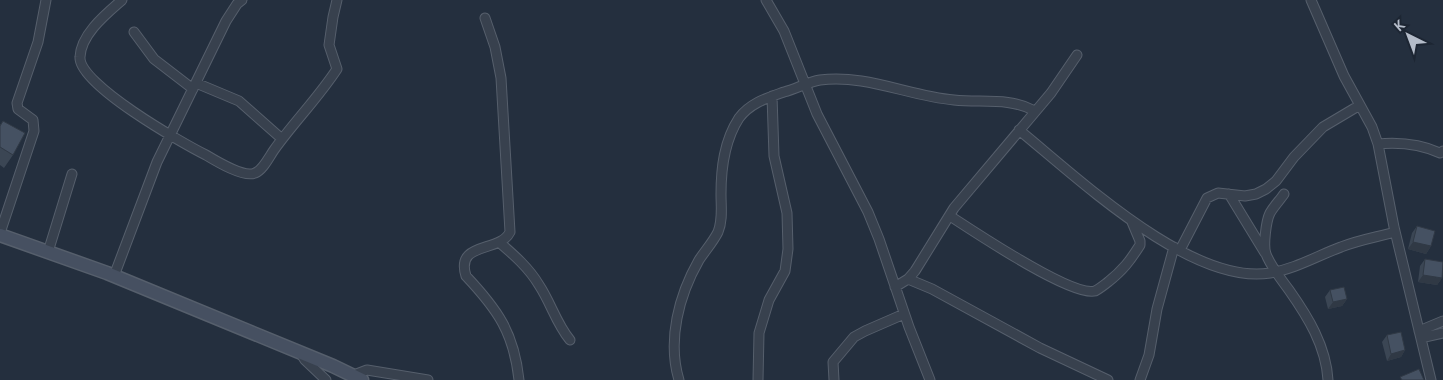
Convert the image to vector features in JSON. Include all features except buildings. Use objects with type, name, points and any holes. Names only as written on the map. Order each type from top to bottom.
[{"type":"street","points":[[46,0],[37,48],[17,103],[18,109],[33,120],[34,131],[0,234],[114,276],[300,352],[358,378],[367,370],[428,380]]},
{"type":"street","points":[[122,0],[85,40],[79,59],[81,66],[99,85],[122,104],[170,135],[220,163],[246,174],[259,171],[337,69],[329,44],[338,0]]},
{"type":"street","points":[[114,276],[157,162],[226,21],[237,4],[242,0]]},
{"type":"street","points":[[766,0],[784,32],[817,114],[868,212],[879,239],[894,287],[930,380]]},
{"type":"street","points":[[1311,0],[1344,76],[1372,127],[1378,144],[1396,232],[1431,380]]},
{"type":"street","points":[[485,18],[495,47],[500,78],[510,232],[507,238],[470,254],[464,263],[464,269],[466,276],[493,307],[504,324],[513,346],[519,380]]},
{"type":"street","points":[[134,32],[154,59],[194,86],[239,101],[282,139]]},
{"type":"street","points":[[894,287],[908,279],[915,271],[950,216],[1051,93],[1077,55]]},
{"type":"street","points":[[679,380],[675,362],[678,308],[689,280],[720,227],[721,173],[726,148],[735,125],[746,110],[772,96],[818,80],[826,80],[874,83],[937,98],[1019,104],[1035,111]]},
{"type":"street","points":[[758,380],[758,333],[769,300],[785,271],[788,248],[786,213],[774,156],[772,96]]},
{"type":"street","points":[[1140,380],[1149,355],[1157,309],[1177,249],[1207,198],[1218,193],[1245,196],[1266,190],[1276,181],[1303,146],[1323,127],[1360,105]]},
{"type":"street","points":[[1019,130],[1132,222],[1177,249],[1229,271],[1248,274],[1276,272],[1295,267],[1342,247],[1396,232]]},
{"type":"street","points":[[1378,144],[1416,145],[1440,154],[1443,151]]},
{"type":"street","points":[[48,252],[72,174]]},
{"type":"street","points":[[1229,194],[1276,272],[1303,310],[1323,350],[1328,380]]},
{"type":"street","points":[[1265,253],[1270,214],[1284,194]]},
{"type":"street","points":[[950,216],[1032,268],[1078,289],[1089,291],[1095,291],[1119,273],[1136,252],[1140,241],[1132,222]]},
{"type":"street","points":[[499,242],[522,264],[540,286],[559,326],[570,340]]},
{"type":"street","points":[[908,279],[932,289],[1040,348],[1108,380]]},
{"type":"street","points":[[834,380],[833,362],[854,337],[904,314]]},
{"type":"street","points":[[1420,334],[1443,321]]},
{"type":"street","points":[[1420,334],[1443,333]]},
{"type":"street","points":[[300,352],[305,360],[326,380]]}]
